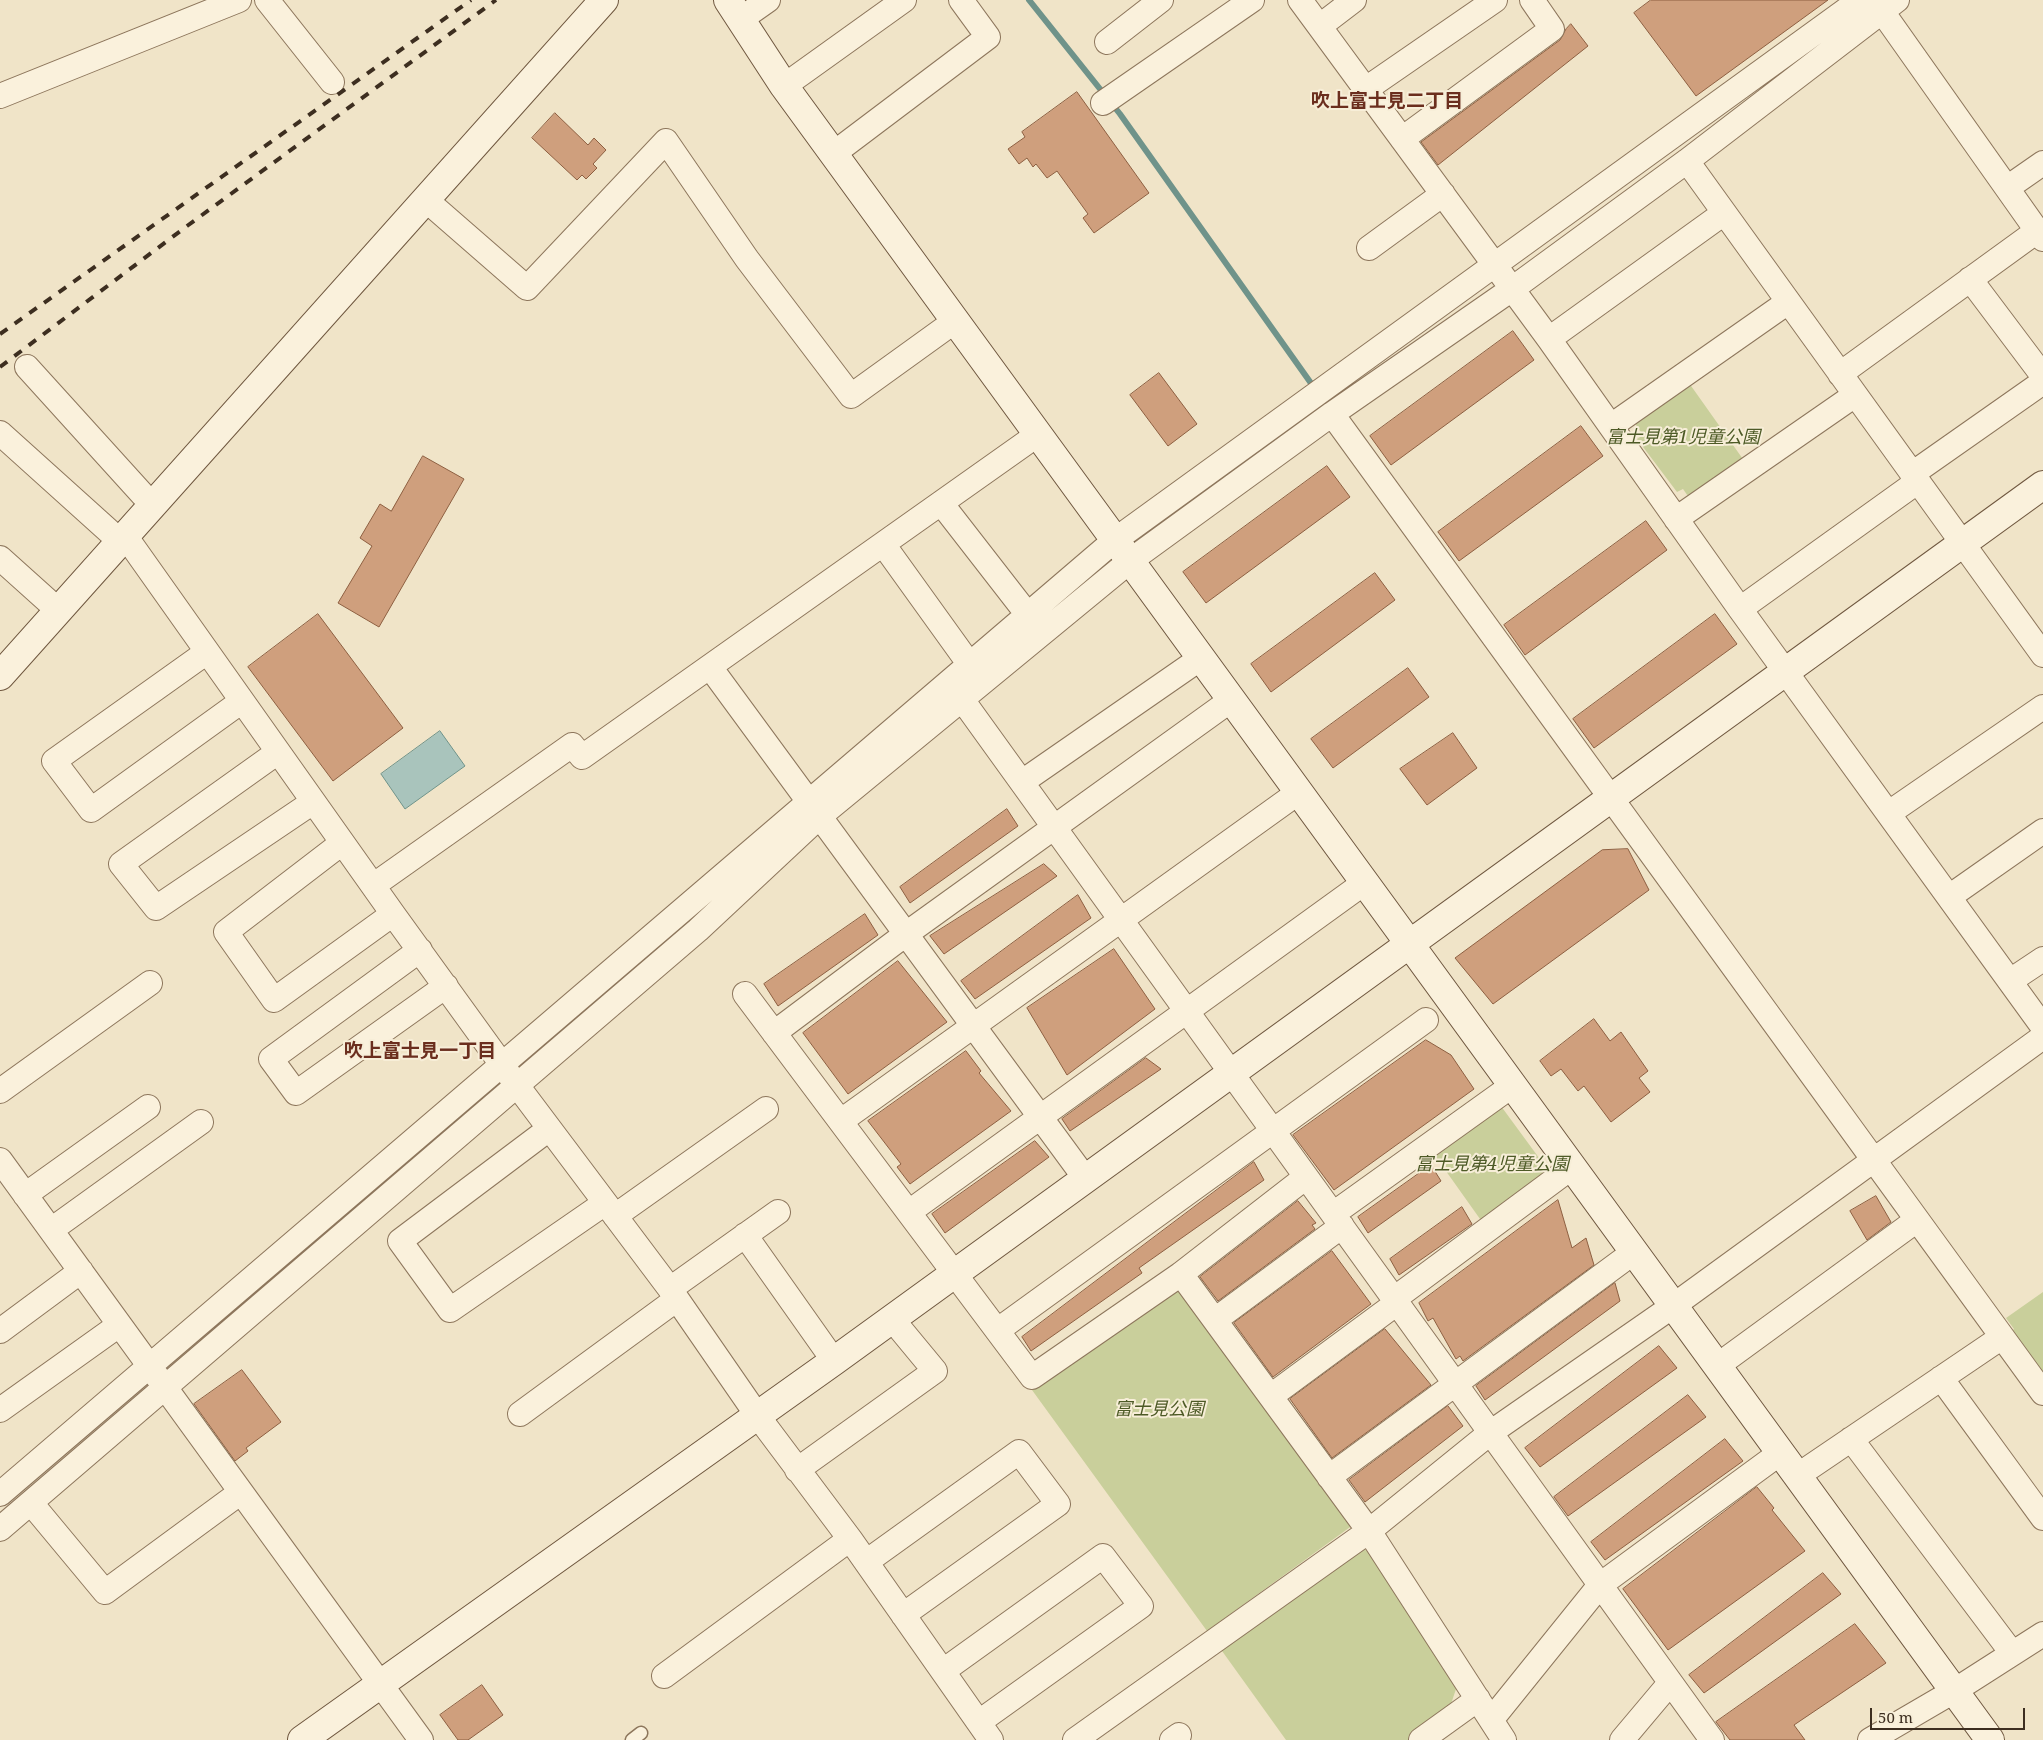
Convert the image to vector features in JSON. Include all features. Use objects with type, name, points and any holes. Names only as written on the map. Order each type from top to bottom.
[{"type":"street","points":[[0,96],[239,0]]},
{"type":"street","points":[[267,0],[332,82]]},
{"type":"street","points":[[0,676],[604,0]]},
{"type":"street","points":[[768,0],[734,10],[784,86],[1990,1740]]},
{"type":"street","points":[[784,86],[904,0]]},
{"type":"street","points":[[833,154],[988,37],[961,0]]},
{"type":"street","points":[[1107,42],[1161,0]]},
{"type":"street","points":[[1103,103],[1252,0]]},
{"type":"street","points":[[1300,0],[1549,339],[1740,609],[2043,1027]]},
{"type":"street","points":[[1320,26],[1354,0]]},
{"type":"street","points":[[1366,89],[1495,0]]},
{"type":"street","points":[[1402,139],[1552,29],[1532,0]]},
{"type":"street","points":[[814,809],[961,698],[1122,551],[1494,265],[1860,0]]},
{"type":"street","points":[[0,1529],[165,1388],[510,1075],[814,809],[970,665],[1028,615],[1122,551],[1332,414],[1512,289],[1687,161],[1885,4],[2041,236],[1970,279],[1840,374]]},
{"type":"street","points":[[426,200],[527,288],[666,141],[747,259],[851,396],[955,321]]},
{"type":"street","points":[[1687,161],[1961,543],[2040,643]]},
{"type":"street","points":[[2008,188],[2043,163]]},
{"type":"street","points":[[1369,248],[1442,194]]},
{"type":"street","points":[[1549,339],[1724,213]]},
{"type":"street","points":[[1970,279],[2043,376]]},
{"type":"street","points":[[1610,426],[1788,302]]},
{"type":"street","points":[[27,367],[153,506]]},
{"type":"street","points":[[1740,609],[2043,382]]},
{"type":"street","points":[[1676,518],[1855,395]]},
{"type":"street","points":[[1332,414],[1875,1159],[2043,1393]]},
{"type":"street","points":[[0,433],[124,539],[549,1129],[673,1294],[757,1415],[850,1539],[985,1731],[1141,1606],[1103,1556],[943,1671]]},
{"type":"street","points":[[374,885],[572,745],[582,757],[1038,435]]},
{"type":"street","points":[[302,1740],[834,1361],[2043,485]]},
{"type":"street","points":[[941,503],[1028,615]]},
{"type":"street","points":[[883,544],[970,665]]},
{"type":"street","points":[[0,558],[59,611]]},
{"type":"street","points":[[207,652],[54,761],[91,810],[242,701]]},
{"type":"street","points":[[1022,782],[1201,658]]},
{"type":"street","points":[[710,667],[1085,1178]]},
{"type":"street","points":[[961,698],[1712,1740]]},
{"type":"street","points":[[774,1033],[906,934],[1232,700]]},
{"type":"street","points":[[1889,813],[2043,707]]},
{"type":"street","points":[[278,752],[121,864],[156,908],[313,802]]},
{"type":"street","points":[[841,1121],[972,1025],[1122,921],[1298,792]]},
{"type":"street","points":[[1949,896],[2043,831]]},
{"type":"street","points":[[342,843],[226,932],[274,1000],[393,914]]},
{"type":"street","points":[[909,1212],[1040,1116],[1188,1012],[1364,882]]},
{"type":"street","points":[[420,950],[272,1059],[276,1066],[296,1093],[446,986]]},
{"type":"street","points":[[2010,981],[2043,959]]},
{"type":"street","points":[[0,1090],[150,983]]},
{"type":"street","points":[[745,994],[1032,1377],[1181,1274],[1306,1177]]},
{"type":"street","points":[[998,1330],[1426,1020]]},
{"type":"street","points":[[1075,1740],[1370,1531],[1490,1433],[1673,1306],[2043,1037]]},
{"type":"street","points":[[0,1494],[149,1366],[510,1075]]},
{"type":"street","points":[[1215,1320],[1338,1220],[1513,1086]]},
{"type":"street","points":[[25,1195],[148,1107]]},
{"type":"street","points":[[549,1129],[400,1241],[450,1310],[766,1109]]},
{"type":"street","points":[[51,1230],[201,1122]]},
{"type":"street","points":[[0,1160],[421,1740]]},
{"type":"street","points":[[1270,1396],[1572,1167]]},
{"type":"street","points":[[520,1414],[745,1235],[778,1212]]},
{"type":"street","points":[[1717,1366],[1917,1220]]},
{"type":"street","points":[[745,1235],[834,1361]]},
{"type":"street","points":[[1330,1477],[1454,1383],[1634,1252]]},
{"type":"street","points":[[0,1331],[81,1271]]},
{"type":"street","points":[[1181,1274],[1370,1531],[1504,1740]]},
{"type":"street","points":[[797,1470],[935,1371],[892,1319]]},
{"type":"street","points":[[0,1410],[120,1325]]},
{"type":"street","points":[[1797,1476],[2002,1337]]},
{"type":"street","points":[[1941,1378],[2043,1518]]},
{"type":"street","points":[[1852,1439],[2012,1653]]},
{"type":"street","points":[[866,1562],[1019,1452],[1058,1504],[903,1615]]},
{"type":"street","points":[[1492,1720],[1600,1585],[1780,1453]]},
{"type":"street","points":[[31,1503],[105,1592],[241,1492]]},
{"type":"street","points":[[664,1676],[850,1539]]},
{"type":"street","points":[[1870,1740],[1954,1691],[2043,1634]]},
{"type":"street","points":[[1622,1740],[1670,1683]]},
{"type":"street","points":[[1421,1740],[1478,1699]]},
{"type":"green space","name":"富士見第1児童公園","points":[[1689,383],[1745,462],[1690,499],[1683,489],[1677,492],[1637,439],[1643,435],[1634,422]]},
{"type":"green space","name":"富士見第4児童公園","points":[[1498,1102],[1553,1177],[1485,1226],[1431,1150]]},
{"type":"green space","name":"富士見公園","points":[[1176,1290],[1183,1291],[1353,1525],[1207,1631],[1032,1390],[1162,1295]]},
{"type":"green space","points":[[2043,1292],[2043,1376],[2011,1332],[2014,1329],[2006,1318]]},
{"type":"green space","points":[[1353,1546],[1371,1552],[1457,1686],[1449,1710],[1408,1740],[1286,1740],[1217,1644]]},
{"type":"water","points":[[440,731],[465,766],[405,809],[381,774]]},
{"type":"building","points":[[1651,0],[1828,0],[1696,96],[1634,13]]},
{"type":"building","points":[[1571,24],[1588,46],[1438,165],[1421,142],[1560,40]]},
{"type":"building","points":[[1077,92],[1149,193],[1094,233],[1083,218],[1088,214],[1057,171],[1047,178],[1036,164],[1033,167],[1027,158],[1019,164],[1008,149],[1025,137],[1022,132]]},
{"type":"building","points":[[555,113],[588,145],[594,138],[606,150],[593,164],[597,168],[586,179],[582,175],[577,180],[532,138]]},
{"type":"building","points":[[1513,331],[1534,360],[1391,465],[1370,436]]},
{"type":"building","points":[[1159,373],[1197,424],[1168,446],[1130,395]]},
{"type":"building","points":[[1581,426],[1603,456],[1459,561],[1438,532]]},
{"type":"building","points":[[423,456],[464,479],[379,627],[338,603],[372,546],[360,538],[380,504],[391,511]]},
{"type":"building","points":[[1327,466],[1350,497],[1206,603],[1183,572]]},
{"type":"building","points":[[1646,521],[1667,550],[1525,655],[1504,625]]},
{"type":"building","points":[[1375,573],[1395,600],[1271,692],[1251,664]]},
{"type":"building","points":[[318,614],[403,728],[333,781],[248,667]]},
{"type":"building","points":[[1715,614],[1737,644],[1594,748],[1573,719]]},
{"type":"building","points":[[1408,668],[1429,697],[1333,768],[1311,739]]},
{"type":"building","points":[[1453,733],[1477,768],[1427,805],[1400,769]]},
{"type":"building","points":[[1007,809],[1018,826],[910,903],[900,887]]},
{"type":"building","points":[[1628,849],[1649,890],[1493,1004],[1455,958],[1602,850]]},
{"type":"building","points":[[1044,864],[1057,876],[944,954],[930,936]]},
{"type":"building","points":[[1078,895],[1091,918],[975,999],[961,981]]},
{"type":"building","points":[[865,914],[878,935],[778,1006],[764,984]]},
{"type":"building","points":[[1114,949],[1155,1009],[1067,1075],[1027,1008]]},
{"type":"building","points":[[898,961],[947,1022],[848,1094],[803,1033]]},
{"type":"building","points":[[1594,1019],[1610,1041],[1621,1032],[1648,1071],[1639,1078],[1650,1092],[1611,1122],[1584,1086],[1578,1091],[1561,1069],[1551,1076],[1540,1061]]},
{"type":"building","points":[[1426,1040],[1451,1055],[1474,1089],[1334,1190],[1293,1135]]},
{"type":"building","points":[[966,1051],[981,1071],[979,1073],[1011,1111],[910,1184],[897,1167],[901,1164],[868,1121]]},
{"type":"building","points":[[1146,1058],[1161,1069],[1070,1131],[1062,1119]]},
{"type":"building","points":[[1035,1141],[1049,1157],[945,1233],[932,1214]]},
{"type":"building","points":[[1254,1162],[1264,1180],[1139,1268],[1142,1273],[1031,1351],[1022,1337]]},
{"type":"building","points":[[1431,1165],[1441,1181],[1368,1233],[1358,1217]]},
{"type":"building","points":[[1876,1196],[1891,1222],[1867,1240],[1850,1211]]},
{"type":"building","points":[[1558,1200],[1572,1248],[1586,1238],[1594,1265],[1463,1361],[1460,1356],[1456,1359],[1433,1318],[1428,1321],[1419,1303]]},
{"type":"building","points":[[1298,1201],[1316,1223],[1312,1225],[1315,1229],[1218,1301],[1200,1277]]},
{"type":"building","points":[[1462,1207],[1472,1224],[1399,1275],[1390,1259]]},
{"type":"building","points":[[1332,1251],[1371,1304],[1273,1377],[1234,1323]]},
{"type":"building","points":[[1615,1283],[1620,1301],[1485,1400],[1476,1386]]},
{"type":"building","points":[[1385,1329],[1431,1385],[1332,1458],[1290,1399]]},
{"type":"building","points":[[1659,1346],[1677,1368],[1540,1467],[1525,1448]]},
{"type":"building","points":[[242,1370],[281,1422],[246,1448],[248,1451],[235,1461],[194,1404]]},
{"type":"building","points":[[1688,1395],[1706,1417],[1568,1516],[1554,1497]]},
{"type":"building","points":[[1448,1406],[1463,1426],[1365,1502],[1349,1480]]},
{"type":"building","points":[[1725,1439],[1743,1461],[1605,1560],[1591,1542]]},
{"type":"building","points":[[1757,1487],[1774,1508],[1772,1510],[1805,1551],[1668,1650],[1623,1589]]},
{"type":"building","points":[[1823,1573],[1841,1594],[1704,1693],[1689,1675]]},
{"type":"building","points":[[1855,1624],[1886,1663],[1794,1725],[1805,1740],[1730,1740],[1716,1722]]},
{"type":"building","points":[[482,1685],[503,1715],[468,1740],[458,1740],[440,1715]]},
{"type":"waterway","points":[[1029,0],[1120,114],[1330,410]]},
{"type":"waterway","points":[[1147,534],[1260,449]]},
{"type":"waterway","points":[[1045,616],[1104,566]]},
{"type":"waterway","points":[[519,1067],[589,1005]]},
{"type":"waterway","points":[[267,1284],[501,1082]]},
{"type":"railway","points":[[0,334],[471,0]]},
{"type":"railway","points":[[0,367],[187,226],[496,0]]},
{"type":"district","name":"吹上富士見二丁目","points":[[1387,102]]},
{"type":"district","name":"吹上富士見一丁目","points":[[420,1052]]}]
